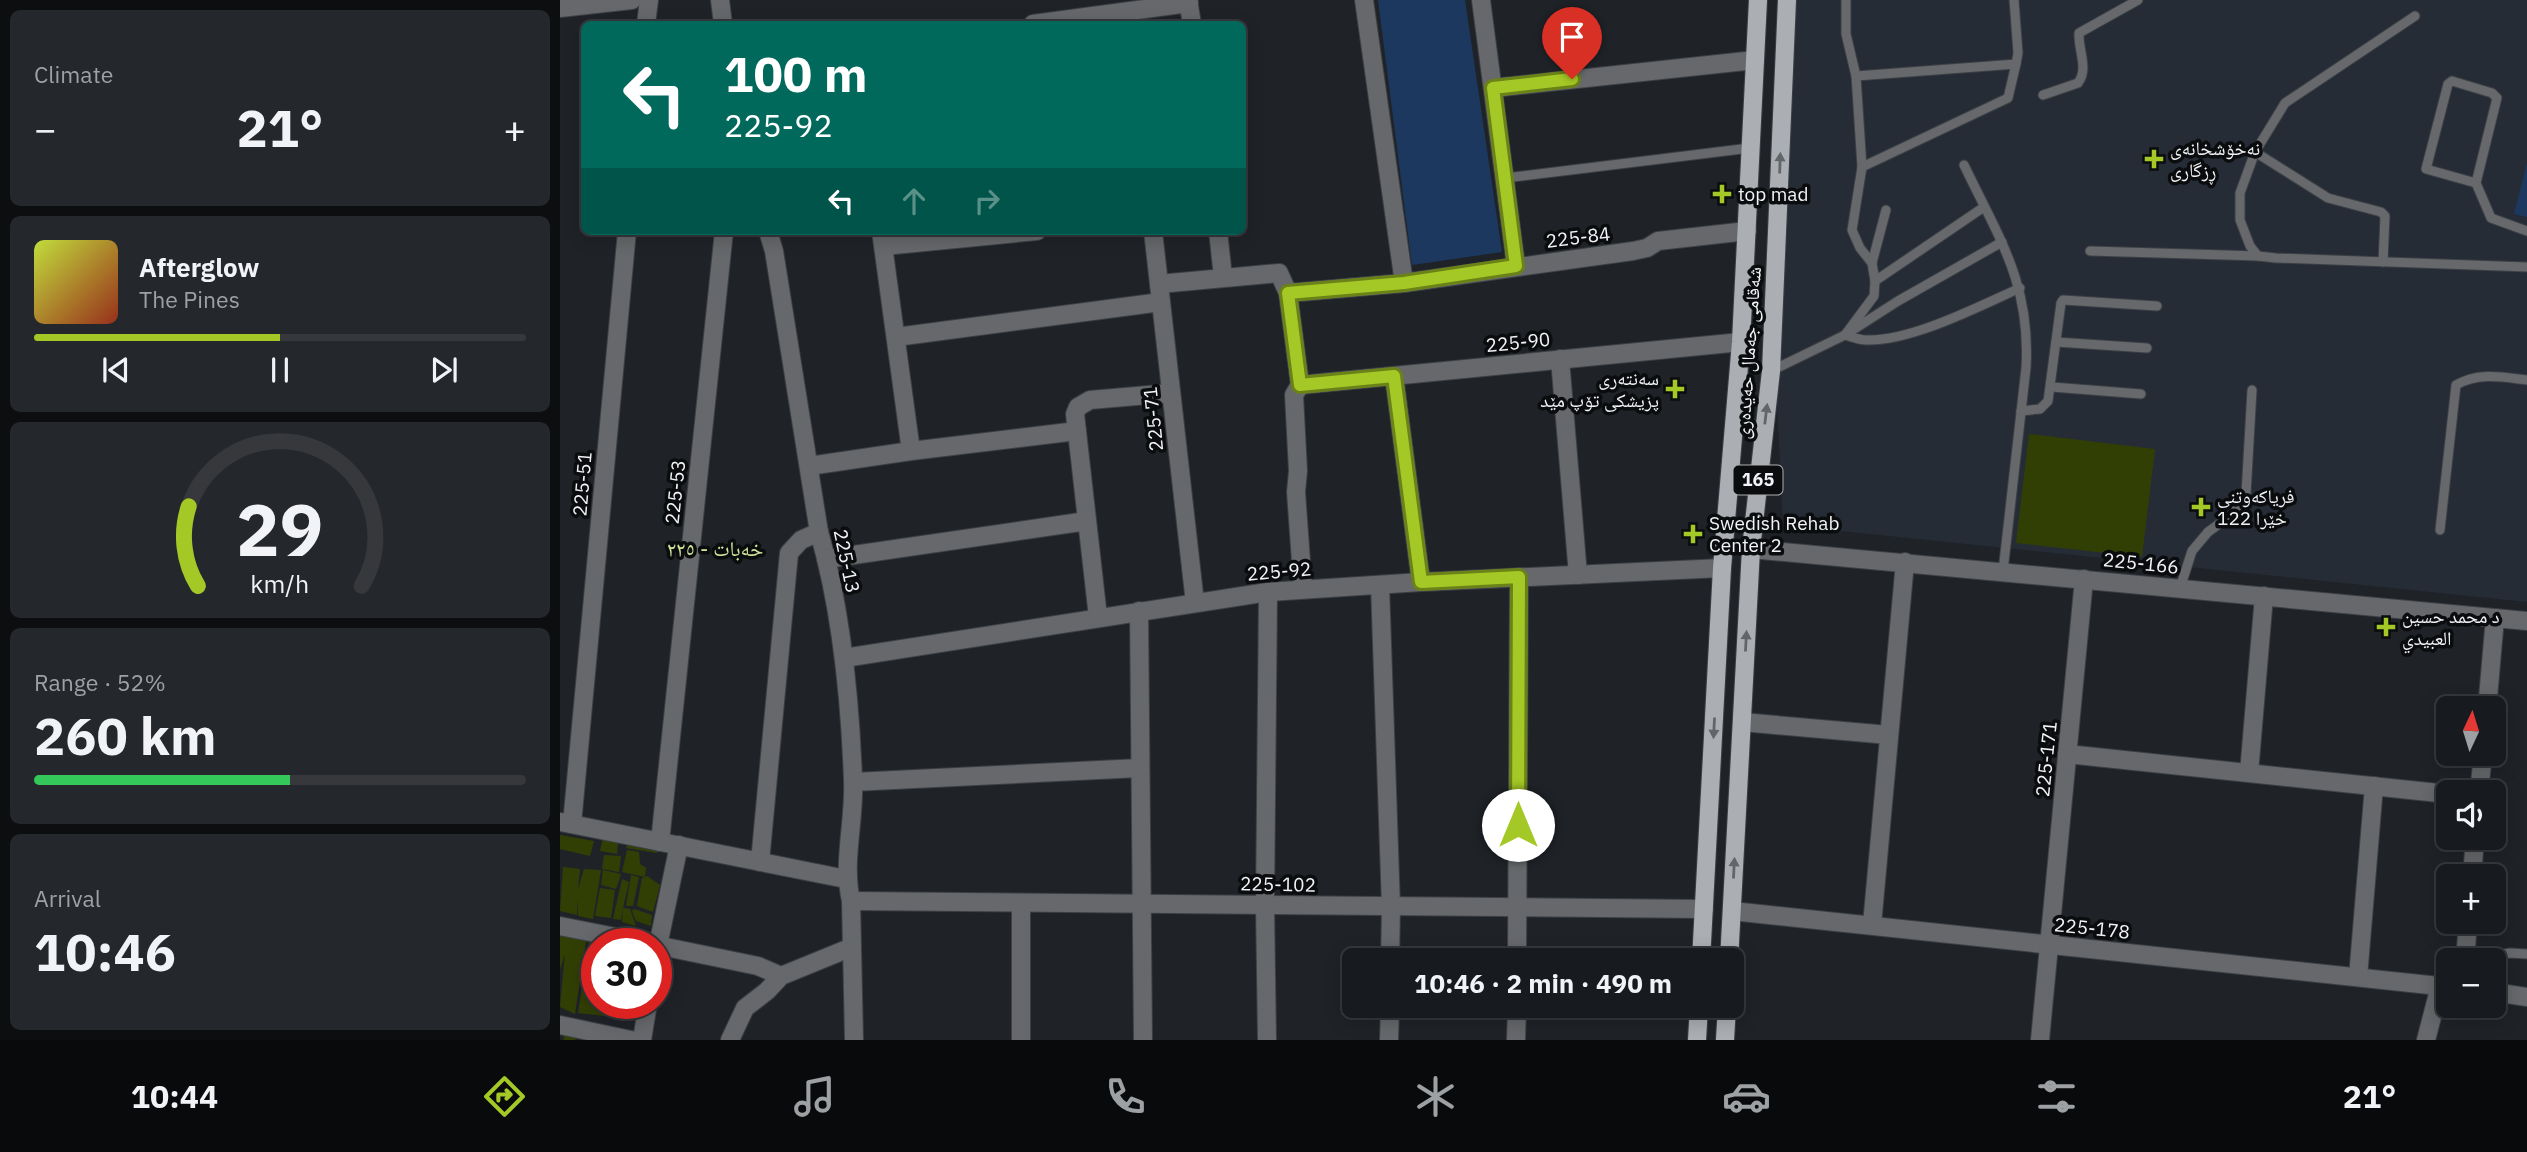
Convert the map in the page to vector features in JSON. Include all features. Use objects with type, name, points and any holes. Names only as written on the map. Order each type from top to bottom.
[{"type":"main road","name":"شەقامی جەمال حەیدەری","points":[[1702,948],[1722,568],[1741,342],[1758,0]]},
{"type":"main road","name":"شەقامی جەمال حەیدەری","points":[[1731,948],[1751,549],[1771,371],[1787,0]]},
{"type":"main road","points":[[1697,1040],[1698,1018]]},
{"type":"main road","points":[[1726,1040],[1727,1018]]},
{"type":"street","points":[[560,8],[594,2],[632,0]]},
{"type":"street","points":[[646,21],[649,0]]},
{"type":"street","points":[[720,0],[723,21]]},
{"type":"street","points":[[1364,0],[1404,283]]},
{"type":"street","points":[[1481,0],[1516,266]]},
{"type":"street","points":[[1054,21],[1189,2],[1192,21]]},
{"type":"street","points":[[1493,88],[1755,60]]},
{"type":"street","name":"225-84","points":[[896,337],[1160,293],[1223,277],[1279,273],[1285,286],[1404,283],[1647,248],[1658,241],[1747,231]]},
{"type":"street","name":"225-51","points":[[566,823],[627,235]]},
{"type":"street","name":"225-53","points":[[660,842],[724,235]]},
{"type":"street","name":"225-13","points":[[769,235],[819,532],[827,559],[844,658],[853,782],[846,879],[851,901],[854,1040]]},
{"type":"street","points":[[911,451],[882,239],[960,235]]},
{"type":"street","name":"225-71","points":[[1153,235],[1195,603]]},
{"type":"street","points":[[1218,235],[1223,277]]},
{"type":"street","points":[[1285,286],[1300,385],[1294,395],[1298,471],[1296,492],[1303,589]]},
{"type":"street","name":"225-90","points":[[1300,385],[1741,342]]},
{"type":"street","points":[[1560,359],[1578,575]]},
{"type":"street","points":[[1394,376],[1421,582]]},
{"type":"street","points":[[1098,617],[1076,422],[1078,407],[1090,400],[1171,393]]},
{"type":"street","points":[[809,466],[1076,422]]},
{"type":"street","points":[[827,559],[1087,521]]},
{"type":"street","points":[[760,862],[789,553],[801,540],[819,532]]},
{"type":"street","name":"225-166","points":[[1751,549],[2527,621]]},
{"type":"street","points":[[1872,925],[1905,562]]},
{"type":"street","name":"225-92","points":[[844,658],[1268,592],[1722,568]]},
{"type":"street","points":[[1517,948],[1519,577]]},
{"type":"street","name":"225-171","points":[[2040,1040],[2084,579]]},
{"type":"street","points":[[1380,585],[1390,948]]},
{"type":"street","points":[[1267,1040],[1265,905],[1268,592]]},
{"type":"street","points":[[2249,773],[2264,596]]},
{"type":"street","points":[[1139,611],[1143,1040]]},
{"type":"street","points":[[2488,696],[2495,618]]},
{"type":"street","points":[[1742,722],[1889,735]]},
{"type":"street","points":[[2067,754],[2436,793]]},
{"type":"street","points":[[853,782],[1140,768]]},
{"type":"street","points":[[2358,977],[2374,786]]},
{"type":"street","points":[[566,823],[846,879]]},
{"type":"street","points":[[659,928],[679,845]]},
{"type":"street","name":"225-102","points":[[851,901],[1704,909]]},
{"type":"street","points":[[1021,903],[1021,1040]]},
{"type":"street","name":"225-178","points":[[1732,911],[2436,986]]},
{"type":"street","points":[[560,926],[581,931]]},
{"type":"street","points":[[730,1040],[745,1008],[781,976],[852,947]]},
{"type":"street","points":[[672,950],[758,967],[781,976]]},
{"type":"street","points":[[2506,994],[2527,997]]},
{"type":"street","points":[[2426,1040],[2436,1011]]},
{"type":"street","points":[[1390,1018],[1390,1040]]},
{"type":"street","points":[[1516,1040],[1517,1018]]},
{"type":"street","points":[[642,1040],[645,1019]]},
{"type":"street","points":[[560,1025],[631,1040]]},
{"type":"lane","points":[[1846,0],[1846,34],[1856,76],[1862,167],[1852,230],[1860,248],[1872,263]]},
{"type":"lane","points":[[1862,167],[2008,98],[2018,52],[2014,0]]},
{"type":"lane","points":[[2043,95],[2078,83],[2082,79],[2084,70],[2079,33],[2138,0]]},
{"type":"lane","points":[[2258,256],[2250,246],[2240,220],[2240,193],[2255,152],[2285,103],[2415,16]]},
{"type":"lane","points":[[1856,76],[2016,64]]},
{"type":"lane","points":[[2476,183],[2426,169],[2448,84],[2452,81],[2492,93],[2497,98],[2476,183],[2491,218],[2527,231]]},
{"type":"lane","points":[[1505,178],[1750,148]]},
{"type":"lane","points":[[2255,152],[2328,198],[2381,212],[2385,216],[2384,262]]},
{"type":"lane","points":[[1964,165],[2002,242],[2020,288],[2026,315],[2028,342],[2003,571]]},
{"type":"lane","points":[[1875,281],[1984,207]]},
{"type":"lane","points":[[1845,335],[1874,296],[1872,263],[1886,210]]},
{"type":"lane","points":[[1771,371],[1845,335],[1898,301],[2002,242]]},
{"type":"lane","points":[[2090,250],[2527,267]]},
{"type":"lane","points":[[1845,335],[1866,340],[1917,330],[1956,317],[2020,288]]},
{"type":"lane","points":[[2021,411],[2045,407],[2052,387],[2063,300],[2157,306]]},
{"type":"lane","points":[[2056,342],[2147,348]]},
{"type":"lane","points":[[2440,530],[2456,385],[2468,378],[2480,376],[2527,380]]},
{"type":"lane","points":[[2052,387],[2141,394]]},
{"type":"lane","points":[[2179,588],[2192,551],[2208,532],[2234,513],[2246,494],[2252,390]]},
{"type":"lane","points":[[2506,954],[2527,954]]},
{"type":"shaded area","points":[[1378,0],[1465,0],[1502,252],[1412,265]]},
{"type":"shaded area","name":"نەخۆشخانەی ڕزگاری","points":[[1787,0],[2527,0],[2527,602],[1783,525],[1773,319]]},
{"type":"shaded area","points":[[2527,163],[2527,217],[2514,214]]},
{"type":"building","points":[[2029,434],[2155,449],[2142,557],[2016,543]]},
{"type":"building","points":[[560,835],[594,841],[590,856],[560,849]]},
{"type":"building","points":[[603,838],[618,842],[617,854],[600,851]]},
{"type":"building","points":[[628,843],[657,847],[657,853],[626,848]]},
{"type":"building","points":[[627,850],[639,852],[640,864],[646,868],[645,877],[622,872]]},
{"type":"building","points":[[604,855],[621,856],[619,872],[602,869]]},
{"type":"building","points":[[563,867],[580,869],[578,890],[584,869],[601,870],[593,919],[578,916],[578,897],[577,915],[560,911]]},
{"type":"building","points":[[603,870],[621,874],[616,889],[601,885]]},
{"type":"building","points":[[631,875],[639,877],[633,906],[626,906]]},
{"type":"building","points":[[647,876],[660,885],[653,912],[637,906],[642,878]]},
{"type":"building","points":[[622,879],[629,882],[621,920],[613,919]]},
{"type":"building","points":[[600,888],[615,890],[611,918],[595,916]]},
{"type":"building","points":[[623,908],[630,909],[636,926],[622,922]]},
{"type":"building","points":[[634,909],[652,915],[651,926],[636,921],[632,911]]},
{"type":"building","points":[[560,927],[581,933],[581,974],[575,1014],[560,1007],[565,954],[560,969]]},
{"type":"building","points":[[563,1029],[577,1033],[575,1040],[564,1040]]},
{"type":"place","name":"نەخۆشخانەی ڕزگاری","points":[[2154,159]]},
{"type":"place","name":"top mad","points":[[1722,194]]},
{"type":"place","name":"سەنتەری پزیشکی تۆپ مێد","points":[[1675,389]]},
{"type":"place","name":"فریاکەوتنی خێرا 122","points":[[2201,507]]},
{"type":"place","name":"Swedish Rehab Center 2","points":[[1693,534]]},
{"type":"place","name":"د محمد حسين العبيدي","points":[[2386,627]]},
{"type":"district","name":"خەبات - ٢٢٥","points":[[715,549]]},
{"type":"route","points":[[1518,825],[1519,577],[1421,582],[1394,376],[1300,385],[1288,293],[1404,283],[1516,266],[1493,88],[1572,79]]}]
